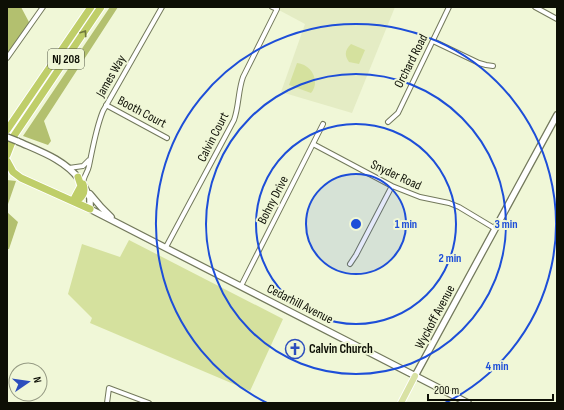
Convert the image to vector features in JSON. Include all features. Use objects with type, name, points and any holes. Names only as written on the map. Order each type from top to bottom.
[{"type":"highway","name":"NJ 208","points":[[7,130],[90,7]]},
{"type":"highway","name":"NJ 208","points":[[7,146],[101,7]]},
{"type":"highway","points":[[7,125],[43,78]]},
{"type":"highway","points":[[7,155],[30,111]]},
{"type":"highway","points":[[7,161],[13,172],[21,178]]},
{"type":"highway","points":[[7,175],[21,178],[90,209]]},
{"type":"highway","points":[[73,201],[80,186],[78,177]]},
{"type":"highway","points":[[73,201],[78,200],[83,195],[83,184]]},
{"type":"main road","name":"Wyckoff Avenue","points":[[401,403],[494,228],[555,124],[557,115]]},
{"type":"main road","name":"Cedarhill Avenue","points":[[7,137],[52,157],[69,168],[78,177],[105,212],[122,225]]},
{"type":"main road","name":"Cedarhill Avenue","points":[[83,184],[90,198],[90,209],[468,403]]},
{"type":"street","points":[[7,58],[43,7]]},
{"type":"street","name":"James Way","points":[[83,184],[89,168],[99,122],[106,105],[162,7]]},
{"type":"street","name":"Calvin Court","points":[[166,247],[234,120],[238,106],[240,85],[243,77],[278,9],[272,7]]},
{"type":"street","name":"Orchard Road","points":[[388,122],[398,112],[449,7]]},
{"type":"street","points":[[535,7],[557,19]]},
{"type":"street","points":[[433,41],[479,63],[493,66]]},
{"type":"street","name":"Booth Court","points":[[106,105],[167,138]]},
{"type":"street","name":"Bohny Drive","points":[[241,286],[323,124]]},
{"type":"street","name":"Snyder Road","points":[[313,144],[392,186],[420,197],[449,203],[459,207],[494,228]]},
{"type":"street","points":[[69,168],[83,166],[90,159]]},
{"type":"street","points":[[350,264],[356,256],[392,186]]},
{"type":"street","points":[[107,403],[109,388],[149,403]]},
{"type":"shaded area","points":[[277,7],[395,7],[352,113],[281,92],[305,24],[277,9]]},
{"type":"green space","points":[[7,7],[21,7],[30,24],[7,59]]},
{"type":"green space","points":[[110,7],[118,7],[44,121],[51,141],[48,145],[23,136]]},
{"type":"green space","points":[[351,44],[365,50],[359,64],[349,62],[346,57],[346,50]]},
{"type":"green space","points":[[297,63],[306,66],[315,78],[314,88],[311,93],[289,85]]},
{"type":"green space","points":[[7,180],[16,181],[7,207]]},
{"type":"green space","points":[[7,212],[18,222],[9,249],[7,249]]},
{"type":"green space","points":[[129,240],[283,319],[250,391],[90,323],[92,318],[68,294],[82,244],[120,257]]},
{"type":"place","name":"Calvin Church","points":[[295,349]]}]
